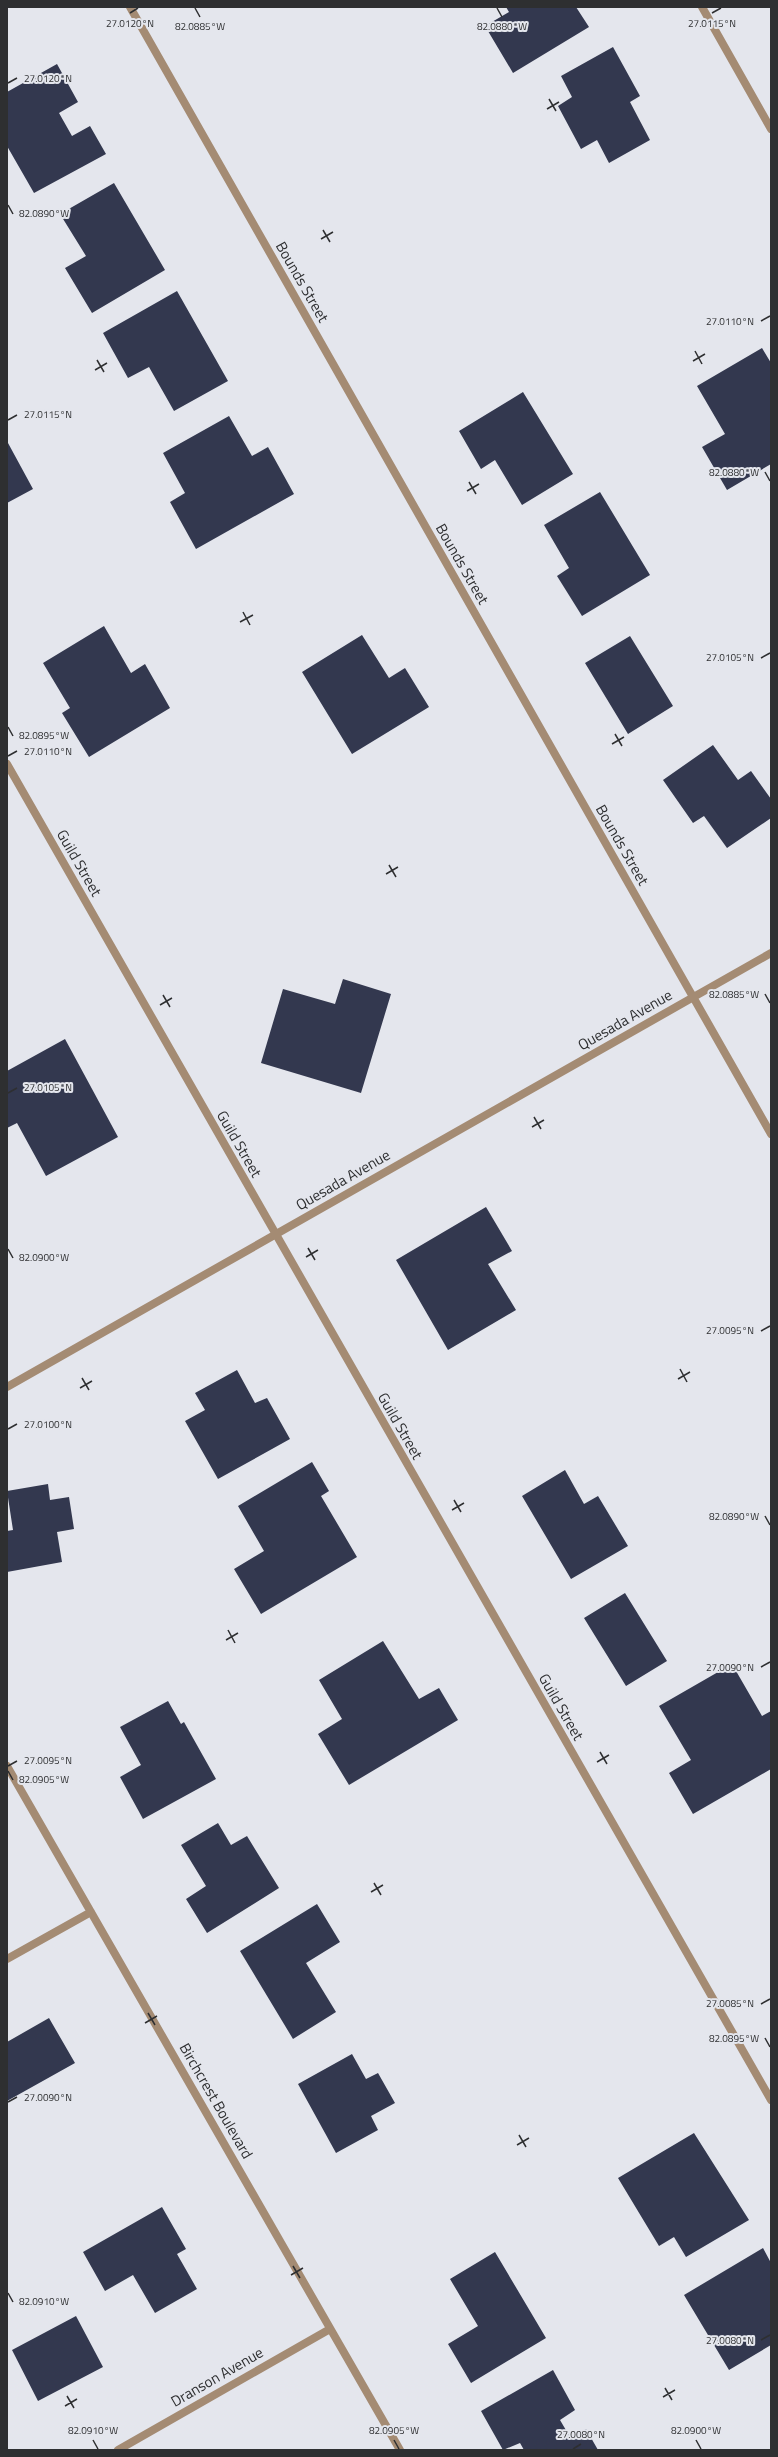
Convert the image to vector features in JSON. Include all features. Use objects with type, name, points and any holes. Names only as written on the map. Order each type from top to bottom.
[{"type":"street","name":"Bounds Street","points":[[130,7],[771,1134]]},
{"type":"street","points":[[702,7],[771,129]]},
{"type":"street","name":"Guild Street","points":[[7,764],[771,2100]]},
{"type":"street","name":"Quesada Avenue","points":[[7,1388],[771,953]]},
{"type":"street","name":"Birchcrest Boulevard","points":[[7,1766],[400,2450]]},
{"type":"street","points":[[7,1959],[91,1912]]},
{"type":"street","name":"Dranson Avenue","points":[[118,2450],[330,2328]]},
{"type":"building","points":[[506,7],[576,7],[589,27],[513,73],[485,26],[509,12]]},
{"type":"building","points":[[613,47],[640,96],[630,102],[650,140],[609,163],[597,140],[581,149],[558,106],[572,97],[561,76]]},
{"type":"building","points":[[57,64],[78,102],[59,113],[72,136],[90,126],[106,154],[34,193],[7,146],[7,92]]},
{"type":"building","points":[[114,183],[165,270],[92,313],[65,268],[86,256],[60,214]]},
{"type":"building","points":[[177,291],[228,381],[174,411],[149,367],[128,378],[103,333]]},
{"type":"building","points":[[762,348],[771,363],[771,464],[727,490],[702,447],[725,434],[697,386]]},
{"type":"building","points":[[523,392],[573,474],[522,505],[495,460],[481,469],[459,431]]},
{"type":"building","points":[[229,416],[252,456],[268,447],[294,494],[196,549],[170,502],[185,493],[163,453]]},
{"type":"building","points":[[8,443],[33,489],[7,503],[7,444]]},
{"type":"building","points":[[600,492],[650,575],[582,616],[557,576],[569,568],[544,525]]},
{"type":"building","points":[[104,626],[131,673],[145,664],[170,708],[89,757],[62,713],[70,708],[43,663]]},
{"type":"building","points":[[362,635],[389,678],[405,668],[429,707],[352,754],[302,672]]},
{"type":"building","points":[[630,636],[673,706],[628,734],[585,663]]},
{"type":"building","points":[[713,745],[738,780],[751,771],[771,799],[771,818],[727,848],[704,816],[693,823],[663,780]]},
{"type":"building","points":[[343,979],[391,994],[361,1093],[261,1063],[283,989],[335,1004]]},
{"type":"building","points":[[65,1039],[118,1137],[46,1176],[17,1123],[7,1128],[7,1071]]},
{"type":"building","points":[[486,1207],[512,1251],[488,1264],[516,1310],[448,1350],[396,1260]]},
{"type":"building","points":[[237,1370],[255,1403],[267,1398],[290,1439],[218,1479],[185,1421],[205,1410],[195,1393]]},
{"type":"building","points":[[312,1462],[329,1491],[321,1496],[357,1557],[261,1614],[234,1569],[264,1551],[238,1506]]},
{"type":"building","points":[[565,1470],[584,1504],[598,1496],[628,1546],[571,1579],[522,1496]]},
{"type":"building","points":[[48,1484],[50,1500],[69,1497],[74,1529],[57,1532],[62,1562],[7,1572],[7,1531],[13,1530],[7,1491]]},
{"type":"building","points":[[625,1593],[667,1661],[626,1686],[584,1618]]},
{"type":"building","points":[[383,1641],[419,1699],[439,1688],[458,1720],[349,1785],[318,1734],[342,1719],[319,1680]]},
{"type":"building","points":[[732,1664],[762,1716],[771,1711],[771,1769],[693,1814],[669,1773],[691,1760],[659,1706]]},
{"type":"building","points":[[168,1701],[181,1724],[184,1722],[216,1779],[143,1819],[120,1777],[141,1765],[120,1727]]},
{"type":"building","points":[[218,1823],[231,1845],[247,1836],[279,1888],[207,1933],[186,1899],[206,1886],[181,1845]]},
{"type":"building","points":[[317,1904],[340,1942],[306,1963],[336,2012],[293,2039],[240,1951]]},
{"type":"building","points":[[49,2018],[75,2063],[7,2101],[7,2042]]},
{"type":"building","points":[[352,2054],[366,2079],[378,2073],[395,2103],[371,2116],[378,2130],[336,2153],[298,2084]]},
{"type":"building","points":[[694,2133],[749,2220],[686,2257],[674,2237],[659,2246],[618,2178]]},
{"type":"building","points":[[162,2207],[186,2249],[177,2254],[197,2289],[155,2313],[133,2275],[105,2291],[83,2252]]},
{"type":"building","points":[[763,2248],[771,2263],[771,2345],[729,2370],[684,2295]]},
{"type":"building","points":[[495,2252],[546,2338],[471,2383],[448,2344],[478,2326],[450,2279]]},
{"type":"building","points":[[76,2316],[103,2367],[38,2401],[12,2350]]},
{"type":"building","points":[[553,2370],[575,2410],[560,2420],[570,2437],[586,2429],[598,2450],[524,2450],[520,2443],[503,2450],[481,2411]]}]
